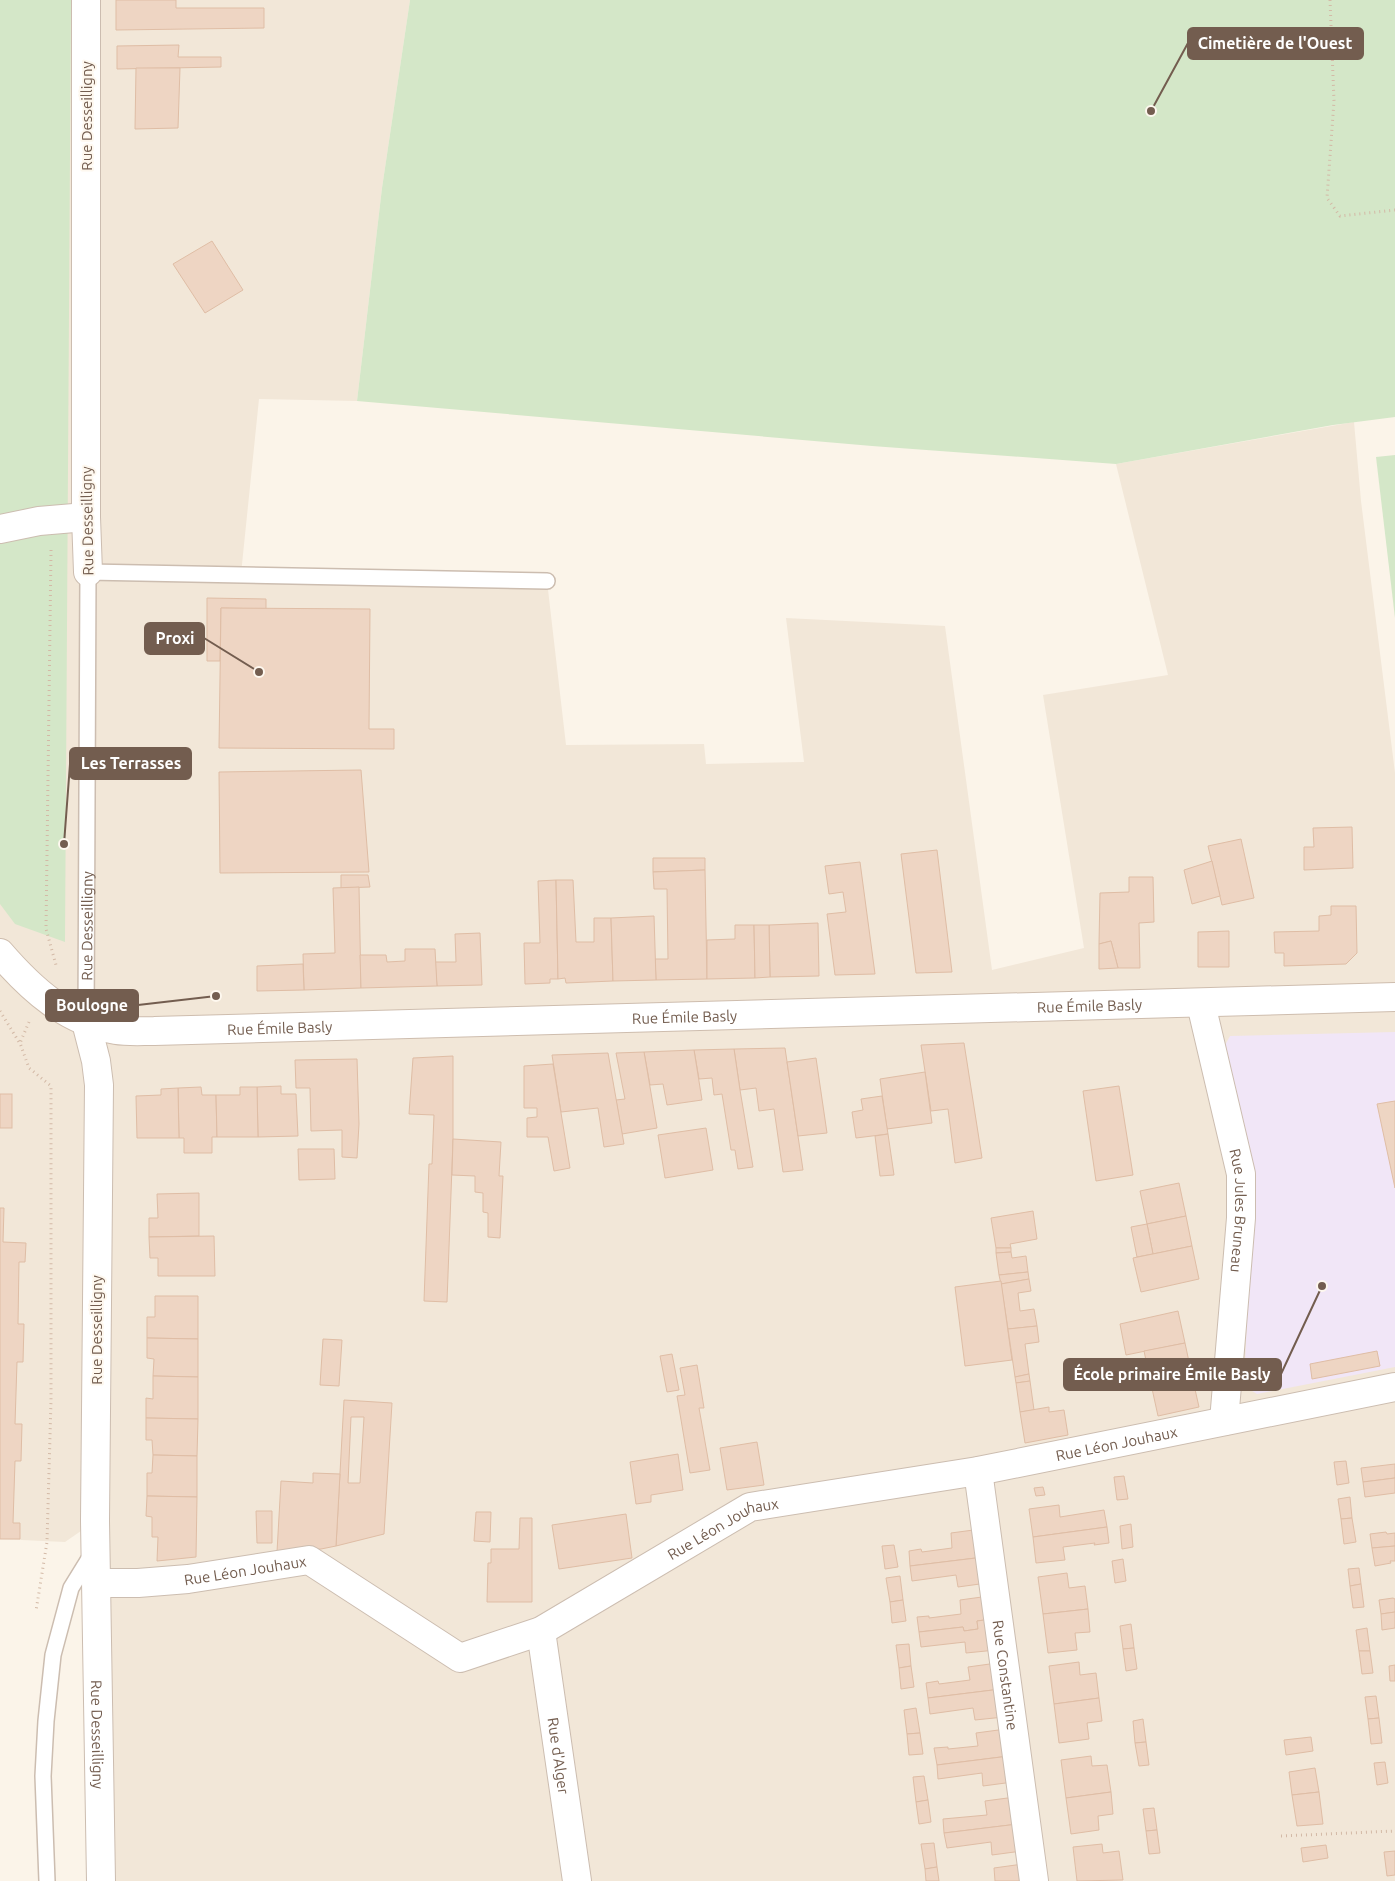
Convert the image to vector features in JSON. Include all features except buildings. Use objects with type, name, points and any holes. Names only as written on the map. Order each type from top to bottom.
[{"type":"street","name":"Rue Desseilligny","points":[[86,0],[86,517],[88,572]]},
{"type":"street","points":[[0,529],[52,520],[86,517]]},
{"type":"street","name":"Rue Émile Basly","points":[[1,955],[44,999],[86,1022],[116,1030],[154,1031],[1201,1004],[1395,997]]},
{"type":"street","name":"Rue Jules Bruneau","points":[[1201,1004],[1241,1174],[1241,1218],[1224,1421]]},
{"type":"street","name":"Rue Desseilligny","points":[[86,1022],[96,1061],[99,1085],[95,1548],[101,1881]]},
{"type":"street","name":"Rue Léon Jouhaux","points":[[97,1583],[138,1583],[188,1579],[309,1560],[460,1658],[541,1630],[750,1507],[978,1471],[1395,1387]]},
{"type":"street","name":"Rue Constantine","points":[[978,1471],[1034,1881]]},
{"type":"street","name":"Rue d'Alger","points":[[541,1630],[576,1881]]},
{"type":"lane","points":[[88,572],[547,581]]},
{"type":"lane","name":"Rue Desseilligny","points":[[86,1022],[88,572]]},
{"type":"lane","points":[[47,1881],[43,1776],[46,1721],[53,1655],[71,1588],[95,1548]]},
{"type":"path","points":[[1330,0],[1334,101],[1327,198],[1340,216],[1395,210]]},
{"type":"path","points":[[52,520],[46,929],[59,972]]},
{"type":"path","points":[[0,1011],[20,1043],[29,1068],[51,1086],[52,1401],[47,1542],[36,1612]]},
{"type":"path","points":[[20,1043],[31,1018]]},
{"type":"path","points":[[1281,1836],[1395,1832]]},
{"type":"shaded area","points":[[0,0],[410,0],[382,188],[357,401],[259,399],[241,574],[547,581],[566,745],[704,744],[706,764],[804,762],[786,618],[945,626],[992,970],[1084,948],[1043,695],[1168,675],[1116,464],[1354,422],[1361,501],[1395,773],[1395,1881],[101,1881],[94,1522],[65,1542],[0,1539]]},
{"type":"shaded area","points":[[1395,1032],[1395,1367],[1257,1394],[1244,1386],[1252,1206],[1224,1047],[1230,1036]]},
{"type":"green space","points":[[0,0],[71,0],[65,942],[15,924],[0,904]]},
{"type":"green space","points":[[410,0],[1395,0],[1395,417],[1333,425],[1116,464],[872,446],[357,401],[382,188]]},
{"type":"green space","points":[[1395,455],[1395,618],[1376,457]]},
{"type":"place","name":"Cimetière de l'Ouest","points":[[1151,111]]},
{"type":"place","name":"Proxi","points":[[259,672]]},
{"type":"place","name":"Les Terrasses","points":[[64,844]]},
{"type":"place","name":"Boulogne","points":[[216,996]]},
{"type":"place","name":"École primaire Émile Basly","points":[[1322,1286]]}]
